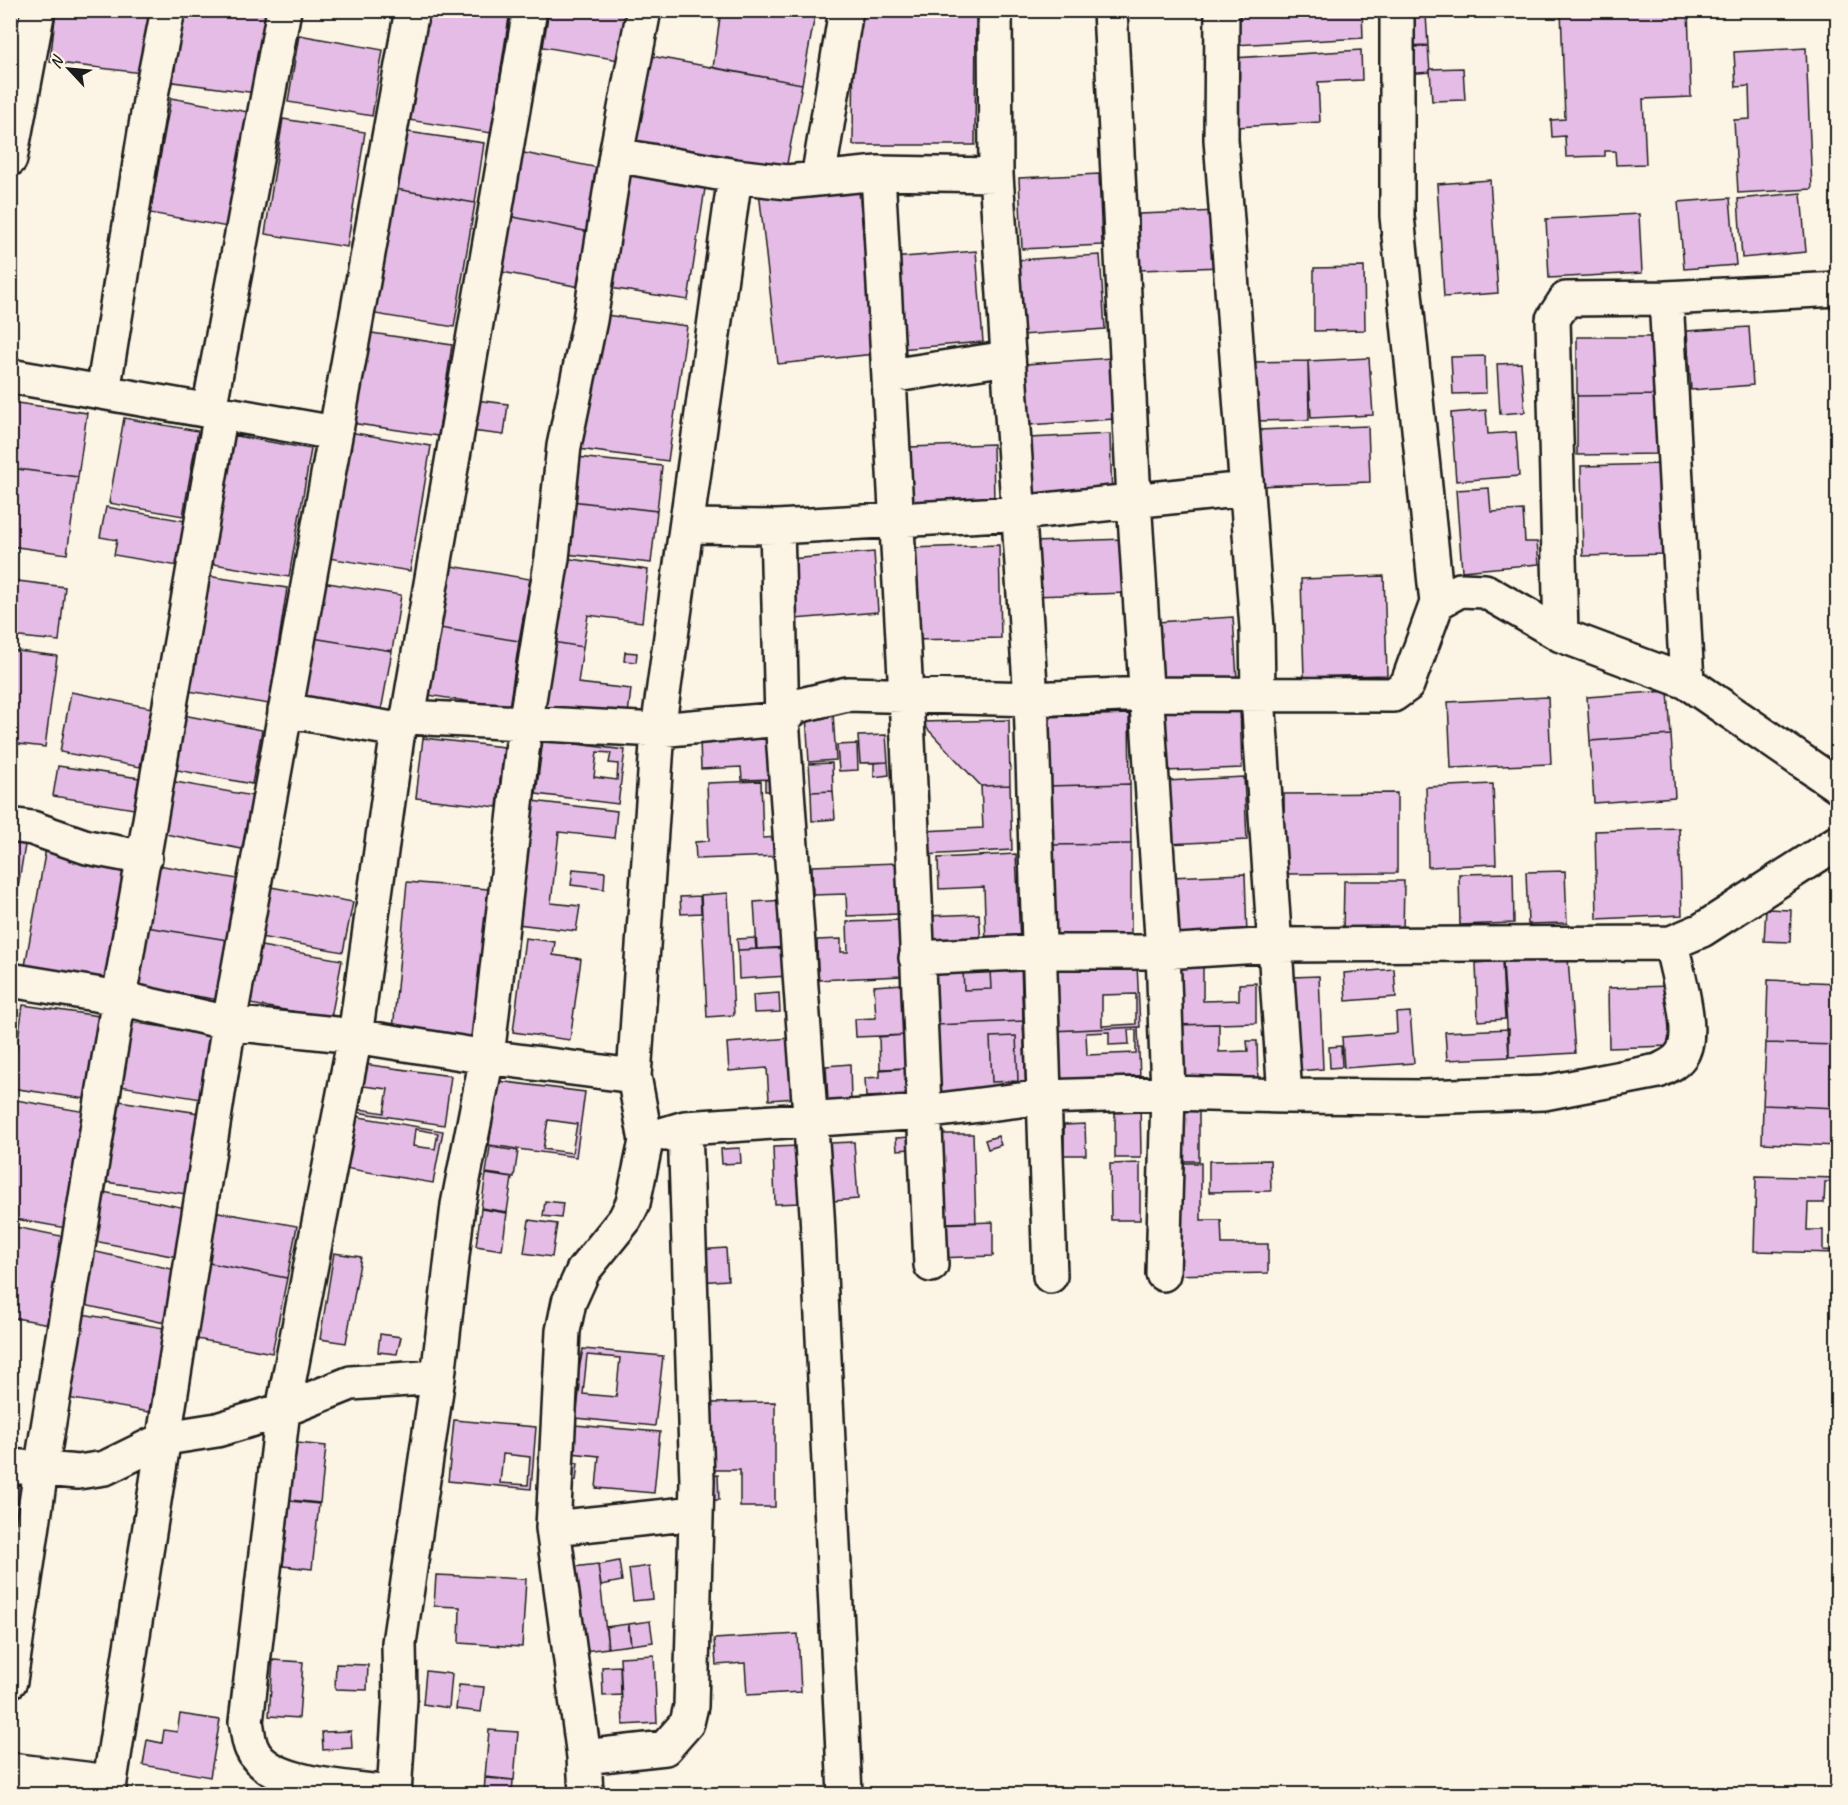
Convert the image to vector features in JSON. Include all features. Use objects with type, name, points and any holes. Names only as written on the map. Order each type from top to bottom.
[{"type":"street","points":[[10,159],[38,10]]},
{"type":"street","points":[[103,392],[151,95],[168,10]]},
{"type":"street","points":[[10,1681],[26,1468],[145,858],[215,411],[284,10]]},
{"type":"street","points":[[10,1770],[109,1788],[166,1438],[229,1023],[412,10]]},
{"type":"street","points":[[530,10],[403,723],[355,1036],[283,1410],[246,1722],[252,1749],[264,1765],[292,1778],[394,1794],[400,1699],[399,1643],[438,1377],[458,1205],[487,1057],[525,725],[552,558],[564,446],[590,320],[616,155],[644,10]]},
{"type":"street","points":[[818,179],[846,10]]},
{"type":"street","points":[[994,10],[996,175],[1031,699],[1050,1276]]},
{"type":"street","points":[[1110,10],[1134,500],[1163,952],[1168,1093],[1163,1274]]},
{"type":"street","points":[[1222,10],[1221,139],[1257,628],[1258,696],[1285,1096]]},
{"type":"street","points":[[285,710],[403,723],[658,730],[782,719],[797,706],[847,694],[1031,699],[1145,694],[1393,695],[1407,685],[1437,603],[1397,216],[1397,10]]},
{"type":"street","points":[[616,155],[735,176],[787,182],[878,173],[996,175]]},
{"type":"street","points":[[878,173],[906,694],[931,1265]]},
{"type":"street","points":[[586,1794],[584,1757],[553,1528],[563,1331],[569,1302],[583,1271],[629,1211],[646,1141],[634,1077],[658,730],[735,176]]},
{"type":"street","points":[[1561,635],[1553,319],[1566,299],[1666,298],[1838,289]]},
{"type":"street","points":[[1666,298],[1687,682]]},
{"type":"street","points":[[889,376],[1008,358]]},
{"type":"street","points":[[10,376],[335,433]]},
{"type":"street","points":[[687,526],[777,527],[1018,513],[1246,489]]},
{"type":"street","points":[[777,527],[782,719],[810,1118],[844,1794]]},
{"type":"street","points":[[1437,603],[1460,590],[1485,591],[1561,635],[1687,682],[1838,786]]},
{"type":"street","points":[[10,825],[32,828],[87,847],[145,858]]},
{"type":"street","points":[[916,958],[1038,952],[1163,952],[1275,945],[1671,943],[1702,930],[1838,842]]},
{"type":"street","points":[[646,1141],[685,1128],[923,1112],[1044,1097],[1168,1093],[1422,1097],[1544,1093],[1658,1071],[1682,1055],[1688,1028],[1671,943]]},
{"type":"street","points":[[10,980],[119,998],[229,1023],[355,1036],[634,1077]]},
{"type":"street","points":[[584,1757],[665,1748],[687,1723],[691,1706],[696,1513],[685,1128]]},
{"type":"street","points":[[26,1468],[78,1472],[105,1468],[166,1438],[217,1430],[283,1410],[351,1383],[438,1377]]},
{"type":"street","points":[[553,1528],[696,1513]]},
{"type":"building","points":[[56,10],[150,10],[142,73],[50,62]]},
{"type":"building","points":[[183,10],[268,10],[256,93],[173,82]]},
{"type":"building","points":[[420,10],[465,10],[509,17],[491,133],[402,119]]},
{"type":"building","points":[[549,10],[628,10],[619,60],[543,47]]},
{"type":"building","points":[[721,10],[816,10],[802,84],[713,68]]},
{"type":"building","points":[[854,10],[976,10],[975,145],[853,145]]},
{"type":"building","points":[[1232,10],[1362,10],[1363,38],[1234,45]]},
{"type":"building","points":[[1561,10],[1688,10],[1691,97],[1643,99],[1646,164],[1616,165],[1615,151],[1605,151],[1605,156],[1566,157],[1565,136],[1552,137],[1551,120],[1565,119]]},
{"type":"building","points":[[1426,15],[1428,45],[1405,46],[1404,16]]},
{"type":"building","points":[[299,35],[383,50],[372,116],[288,102]]},
{"type":"building","points":[[1428,46],[1430,72],[1406,74],[1403,48]]},
{"type":"building","points":[[1806,48],[1812,189],[1738,193],[1734,120],[1750,119],[1749,86],[1736,87],[1734,52]]},
{"type":"building","points":[[1361,50],[1362,80],[1318,82],[1320,122],[1237,127],[1233,58]]},
{"type":"building","points":[[651,56],[802,84],[786,169],[635,141]]},
{"type":"building","points":[[1463,68],[1465,100],[1432,101],[1430,69]]},
{"type":"building","points":[[171,98],[254,113],[233,228],[150,213]]},
{"type":"building","points":[[283,119],[365,132],[347,247],[265,234]]},
{"type":"building","points":[[401,131],[484,143],[475,203],[390,188]]},
{"type":"building","points":[[519,152],[609,170],[595,233],[508,216]]},
{"type":"building","points":[[627,170],[706,182],[688,300],[610,288]]},
{"type":"building","points":[[1099,174],[1102,245],[1022,249],[1019,178]]},
{"type":"building","points":[[1490,180],[1498,293],[1444,297],[1437,184]]},
{"type":"building","points":[[858,181],[875,354],[778,364],[759,191]]},
{"type":"building","points":[[390,188],[475,203],[454,327],[369,313]]},
{"type":"building","points":[[1801,193],[1806,252],[1742,258],[1738,199]]},
{"type":"building","points":[[1730,198],[1736,265],[1684,269],[1678,202]]},
{"type":"building","points":[[1220,211],[1222,267],[1140,270],[1139,214]]},
{"type":"building","points":[[1639,214],[1642,273],[1549,278],[1546,219]]},
{"type":"building","points":[[508,216],[595,233],[585,288],[497,271]]},
{"type":"building","points":[[976,251],[983,342],[899,349],[892,258]]},
{"type":"building","points":[[1100,255],[1105,329],[1022,335],[1016,260]]},
{"type":"building","points":[[1364,267],[1365,330],[1314,331],[1314,268]]},
{"type":"building","points":[[598,314],[687,326],[668,461],[579,449]]},
{"type":"building","points":[[1749,327],[1753,385],[1691,390],[1687,331]]},
{"type":"building","points":[[365,332],[452,345],[438,436],[351,423]]},
{"type":"building","points":[[1577,337],[1662,337],[1662,395],[1577,396]]},
{"type":"building","points":[[1485,356],[1486,393],[1453,394],[1451,357]]},
{"type":"building","points":[[1111,358],[1114,419],[1029,425],[1026,364]]},
{"type":"building","points":[[1369,358],[1373,415],[1311,418],[1308,361]]},
{"type":"building","points":[[1308,361],[1309,420],[1253,421],[1252,362]]},
{"type":"building","points":[[1521,363],[1525,412],[1500,414],[1497,364]]},
{"type":"building","points":[[1662,395],[1662,454],[1577,455],[1577,396]]},
{"type":"building","points":[[475,400],[508,404],[504,435],[471,431]]},
{"type":"building","points":[[10,402],[87,413],[78,477],[10,468]]},
{"type":"building","points":[[1486,410],[1488,434],[1516,432],[1519,476],[1456,481],[1451,413]]},
{"type":"building","points":[[124,418],[198,431],[183,516],[109,503]]},
{"type":"building","points":[[1368,426],[1370,482],[1259,486],[1257,430]]},
{"type":"building","points":[[349,432],[431,446],[410,571],[328,558]]},
{"type":"building","points":[[1110,434],[1112,498],[1031,502],[1029,438]]},
{"type":"building","points":[[230,435],[311,449],[289,577],[208,563]]},
{"type":"building","points":[[993,444],[994,505],[911,507],[909,447]]},
{"type":"building","points":[[577,457],[662,466],[657,511],[571,501]]},
{"type":"building","points":[[1662,464],[1664,554],[1583,556],[1581,466]]},
{"type":"building","points":[[10,468],[78,477],[67,554],[10,546]]},
{"type":"building","points":[[1489,488],[1491,512],[1523,510],[1525,542],[1537,542],[1539,564],[1462,571],[1456,490]]},
{"type":"building","points":[[571,501],[657,511],[651,563],[566,554]]},
{"type":"building","points":[[106,507],[186,521],[178,566],[114,555],[117,540],[100,537]]},
{"type":"building","points":[[1126,539],[1127,593],[1033,596],[1032,542]]},
{"type":"building","points":[[999,545],[1001,638],[913,640],[910,548]]},
{"type":"building","points":[[874,552],[878,612],[795,619],[790,559]]},
{"type":"building","points":[[564,558],[648,570],[642,622],[588,615],[583,647],[553,642]]},
{"type":"building","points":[[451,566],[530,579],[519,641],[440,628]]},
{"type":"building","points":[[207,576],[287,588],[269,704],[188,691]]},
{"type":"building","points":[[1384,576],[1387,675],[1304,677],[1301,579]]},
{"type":"building","points":[[10,580],[65,587],[59,641],[10,636]]},
{"type":"building","points":[[322,582],[401,595],[392,651],[313,638]]},
{"type":"building","points":[[1233,617],[1237,679],[1160,683],[1157,622]]},
{"type":"building","points":[[440,628],[519,641],[509,708],[428,695]]},
{"type":"building","points":[[313,638],[392,651],[381,711],[303,698]]},
{"type":"building","points":[[553,642],[583,647],[578,683],[631,689],[627,723],[545,712]]},
{"type":"building","points":[[10,650],[57,656],[45,747],[10,743]]},
{"type":"building","points":[[625,652],[637,653],[636,662],[624,661]]},
{"type":"building","points":[[1668,691],[1671,735],[1590,741],[1587,697]]},
{"type":"building","points":[[71,692],[152,708],[140,767],[60,752]]},
{"type":"building","points":[[1548,697],[1551,764],[1451,768],[1448,702]]},
{"type":"building","points":[[1240,709],[1242,768],[1165,771],[1163,712]]},
{"type":"building","points":[[833,713],[836,760],[809,762],[806,715]]},
{"type":"building","points":[[1129,714],[1130,784],[1046,786],[1044,717]]},
{"type":"building","points":[[183,715],[262,730],[252,784],[172,769]]},
{"type":"building","points":[[1009,720],[1010,785],[981,786],[921,722]]},
{"type":"building","points":[[886,735],[888,762],[860,763],[858,736]]},
{"type":"building","points":[[1671,735],[1675,797],[1594,803],[1590,741]]},
{"type":"building","points":[[423,738],[504,747],[497,807],[416,798]]},
{"type":"building","points":[[774,738],[775,779],[742,780],[741,767],[701,769],[700,740]]},
{"type":"building","points":[[543,740],[625,750],[618,804],[536,794]],"holes":[[[597,752],[611,753],[609,763],[618,764],[617,780],[594,777]]]},
{"type":"building","points":[[857,744],[858,770],[839,771],[837,745]]},
{"type":"building","points":[[888,762],[889,775],[874,777],[874,763]]},
{"type":"building","points":[[832,763],[833,791],[811,792],[809,764]]},
{"type":"building","points":[[58,766],[139,778],[134,809],[53,796]]},
{"type":"building","points":[[1244,777],[1247,840],[1168,844],[1166,781]]},
{"type":"building","points":[[774,779],[775,791],[765,791],[765,780]]},
{"type":"building","points":[[170,781],[253,796],[242,849],[160,833]]},
{"type":"building","points":[[761,781],[763,838],[779,837],[780,856],[696,859],[695,842],[709,841],[707,783]]},
{"type":"building","points":[[1130,784],[1131,844],[1049,845],[1046,786]]},
{"type":"building","points":[[1493,784],[1496,864],[1428,867],[1426,787]]},
{"type":"building","points":[[1010,785],[1012,850],[924,855],[923,831],[983,828],[981,786]]},
{"type":"building","points":[[833,791],[835,819],[812,821],[811,792]]},
{"type":"building","points":[[1397,793],[1397,873],[1284,874],[1284,794]]},
{"type":"building","points":[[532,801],[617,811],[614,838],[559,832],[551,903],[580,906],[576,931],[517,924]]},
{"type":"building","points":[[1679,828],[1682,915],[1597,919],[1595,831]]},
{"type":"building","points":[[10,842],[25,845],[15,905],[10,905]]},
{"type":"building","points":[[1131,844],[1131,939],[1049,939],[1049,845]]},
{"type":"building","points":[[46,848],[128,862],[107,981],[25,966]]},
{"type":"building","points":[[1016,854],[1020,942],[986,944],[984,887],[939,889],[938,858]]},
{"type":"building","points":[[898,863],[899,914],[847,916],[846,894],[813,895],[812,866]]},
{"type":"building","points":[[158,865],[238,879],[228,940],[146,927]]},
{"type":"building","points":[[573,869],[605,872],[604,889],[571,885]]},
{"type":"building","points":[[1565,871],[1567,923],[1528,924],[1526,872]]},
{"type":"building","points":[[1513,873],[1514,923],[1460,925],[1459,874]]},
{"type":"building","points":[[1245,874],[1247,937],[1171,940],[1169,877]]},
{"type":"building","points":[[1344,881],[1404,881],[1403,934],[1343,933]]},
{"type":"building","points":[[407,882],[488,889],[474,1037],[393,1030]]},
{"type":"building","points":[[271,887],[353,902],[343,952],[260,937]]},
{"type":"building","points":[[728,893],[734,1015],[707,1017],[701,895]]},
{"type":"building","points":[[700,896],[701,913],[681,914],[680,897]]},
{"type":"building","points":[[784,900],[787,947],[757,949],[754,902]]},
{"type":"building","points":[[1766,909],[1791,910],[1790,942],[1764,941]]},
{"type":"building","points":[[979,914],[981,944],[928,947],[926,916]]},
{"type":"building","points":[[899,920],[902,976],[818,980],[817,940],[841,939],[841,952],[848,952],[847,922]]},
{"type":"building","points":[[146,927],[228,940],[219,1000],[136,986]]},
{"type":"building","points":[[525,938],[555,942],[553,955],[581,959],[570,1040],[513,1032]]},
{"type":"building","points":[[755,938],[756,949],[738,950],[737,939]]},
{"type":"building","points":[[261,946],[342,960],[331,1018],[250,1004]]},
{"type":"building","points":[[787,948],[788,976],[739,979],[738,950]]},
{"type":"building","points":[[1568,958],[1575,1053],[1509,1057],[1503,962]]},
{"type":"building","points":[[1502,961],[1505,1019],[1478,1021],[1476,963]]},
{"type":"building","points":[[1021,965],[1023,1021],[936,1025],[934,969]],"holes":[[[990,970],[991,989],[964,990],[963,971]]]},
{"type":"building","points":[[1137,965],[1140,1027],[1050,1031],[1048,969]],"holes":[[[1136,994],[1136,1024],[1102,1026],[1102,995]]]},
{"type":"building","points":[[1203,967],[1203,1001],[1239,1000],[1239,984],[1256,983],[1256,1023],[1174,1025],[1173,968]]},
{"type":"building","points":[[1394,969],[1396,997],[1346,1001],[1344,973]]},
{"type":"building","points":[[990,970],[991,989],[964,990],[963,971]]},
{"type":"building","points":[[1319,976],[1323,1069],[1296,1071],[1292,977]]},
{"type":"building","points":[[1768,980],[1838,983],[1838,1045],[1766,1043]]},
{"type":"building","points":[[903,984],[905,1035],[856,1037],[855,1019],[876,1018],[874,986]]},
{"type":"building","points":[[1669,986],[1670,1046],[1609,1048],[1608,988]]},
{"type":"building","points":[[779,993],[780,1012],[754,1013],[753,995]]},
{"type":"building","points":[[23,1005],[99,1016],[86,1099],[11,1088]]},
{"type":"building","points":[[1410,1012],[1414,1063],[1344,1068],[1342,1037],[1397,1033],[1396,1013]]},
{"type":"building","points":[[1023,1021],[1026,1091],[938,1095],[936,1025]],"holes":[[[1016,1036],[1018,1081],[992,1082],[990,1037]]]},
{"type":"building","points":[[130,1022],[211,1034],[201,1099],[120,1086]]},
{"type":"building","points":[[1219,1024],[1219,1052],[1248,1051],[1247,1041],[1257,1041],[1258,1081],[1176,1083],[1174,1025]]},
{"type":"building","points":[[1138,1027],[1140,1079],[1055,1084],[1053,1031]],"holes":[[[1128,1030],[1136,1030],[1136,1053],[1087,1055],[1086,1033],[1109,1032],[1109,1045],[1129,1044]]]},
{"type":"building","points":[[1509,1029],[1509,1057],[1447,1060],[1445,1032]]},
{"type":"building","points":[[905,1035],[907,1068],[880,1069],[879,1037]]},
{"type":"building","points":[[1016,1036],[1018,1081],[992,1082],[990,1037]]},
{"type":"building","points":[[791,1038],[796,1098],[769,1100],[767,1068],[729,1071],[727,1043]]},
{"type":"building","points":[[1766,1043],[1838,1045],[1838,1108],[1763,1105]]},
{"type":"building","points":[[1341,1046],[1342,1067],[1330,1068],[1329,1047]]},
{"type":"building","points":[[363,1064],[451,1076],[444,1125],[356,1112]],"holes":[[[363,1086],[388,1089],[384,1113],[360,1109]]]},
{"type":"building","points":[[850,1064],[851,1100],[828,1101],[826,1066]]},
{"type":"building","points":[[908,1068],[909,1095],[866,1097],[865,1078],[880,1077],[880,1070]]},
{"type":"building","points":[[498,1081],[585,1092],[576,1157],[489,1145]],"holes":[[[548,1120],[577,1124],[572,1153],[543,1149]]]},
{"type":"building","points":[[10,1099],[86,1112],[66,1228],[10,1218]]},
{"type":"building","points":[[1140,1099],[1141,1158],[1115,1158],[1115,1100]]},
{"type":"building","points":[[119,1101],[199,1113],[186,1194],[106,1182]]},
{"type":"building","points":[[1763,1105],[1838,1108],[1838,1146],[1762,1143]]},
{"type":"building","points":[[1170,1110],[1199,1110],[1199,1161],[1170,1161]]},
{"type":"building","points":[[353,1116],[443,1131],[433,1183],[344,1168]],"holes":[[[415,1129],[438,1133],[435,1149],[413,1146]]]},
{"type":"building","points":[[1085,1124],[1086,1155],[1064,1155],[1064,1125]]},
{"type":"building","points":[[942,1134],[973,1134],[976,1222],[945,1223]]},
{"type":"building","points":[[998,1136],[1001,1145],[988,1149],[985,1140]]},
{"type":"building","points":[[911,1137],[911,1149],[897,1150],[896,1138]]},
{"type":"building","points":[[854,1142],[858,1199],[833,1201],[830,1143]]},
{"type":"building","points":[[799,1146],[801,1203],[775,1204],[773,1147]]},
{"type":"building","points":[[490,1147],[518,1151],[514,1177],[486,1173]]},
{"type":"building","points":[[740,1148],[741,1163],[722,1164],[721,1149]]},
{"type":"building","points":[[1270,1160],[1271,1191],[1209,1192],[1209,1161]]},
{"type":"building","points":[[1140,1163],[1140,1220],[1111,1220],[1110,1164]]},
{"type":"building","points":[[1169,1163],[1201,1163],[1201,1220],[1221,1220],[1222,1244],[1268,1244],[1268,1273],[1168,1275]]},
{"type":"building","points":[[486,1174],[512,1178],[507,1212],[481,1208]]},
{"type":"building","points":[[1756,1176],[1838,1178],[1838,1182],[1825,1182],[1824,1203],[1808,1203],[1807,1230],[1823,1230],[1823,1250],[1838,1251],[1838,1253],[1754,1251]]},
{"type":"building","points":[[103,1192],[186,1208],[177,1257],[94,1241]]},
{"type":"building","points":[[545,1201],[563,1203],[561,1218],[543,1216]]},
{"type":"building","points":[[481,1209],[507,1213],[502,1250],[476,1246]]},
{"type":"building","points":[[213,1211],[297,1226],[287,1278],[204,1262]]},
{"type":"building","points":[[529,1220],[557,1224],[552,1257],[524,1253]]},
{"type":"building","points":[[993,1222],[993,1256],[937,1258],[937,1224]]},
{"type":"building","points":[[10,1226],[66,1237],[49,1324],[10,1317]]},
{"type":"building","points":[[726,1248],[728,1280],[699,1282],[697,1250]]},
{"type":"building","points":[[92,1251],[176,1270],[165,1323],[80,1304]]},
{"type":"building","points":[[334,1253],[361,1257],[346,1343],[320,1339]]},
{"type":"building","points":[[204,1262],[287,1278],[272,1353],[191,1338]]},
{"type":"building","points":[[82,1314],[164,1328],[149,1412],[67,1398]]},
{"type":"building","points":[[380,1334],[401,1337],[397,1354],[378,1352]]},
{"type":"building","points":[[583,1349],[663,1356],[655,1426],[576,1418],[580,1385],[576,1384]],"holes":[[[587,1355],[620,1358],[616,1397],[583,1394]]]},
{"type":"building","points":[[775,1402],[775,1507],[740,1507],[740,1470],[709,1470],[709,1403]]},
{"type":"building","points":[[454,1420],[536,1427],[531,1489],[448,1481]],"holes":[[[503,1454],[530,1457],[528,1485],[500,1483]]]},
{"type":"building","points":[[574,1425],[660,1432],[654,1493],[596,1488],[599,1456],[571,1453]]},
{"type":"building","points":[[297,1443],[326,1446],[320,1503],[290,1500]]},
{"type":"building","points":[[567,1462],[578,1463],[576,1481],[566,1480]]},
{"type":"building","points":[[718,1475],[719,1500],[705,1500],[705,1476]]},
{"type":"building","points":[[10,1484],[28,1487],[18,1547],[10,1546]]},
{"type":"building","points":[[290,1501],[319,1504],[312,1569],[283,1566]]},
{"type":"building","points":[[619,1561],[622,1581],[601,1585],[598,1565]]},
{"type":"building","points":[[598,1564],[608,1648],[584,1651],[573,1567]]},
{"type":"building","points":[[649,1566],[653,1599],[633,1601],[629,1569]]},
{"type":"building","points":[[436,1575],[526,1579],[522,1647],[459,1643],[460,1607],[434,1606]]},
{"type":"building","points":[[650,1621],[653,1642],[631,1645],[629,1624]]},
{"type":"building","points":[[628,1624],[631,1645],[608,1648],[606,1627]]},
{"type":"building","points":[[798,1634],[801,1692],[747,1695],[745,1663],[716,1665],[714,1639]]},
{"type":"building","points":[[654,1655],[657,1723],[623,1725],[620,1657]]},
{"type":"building","points":[[273,1660],[303,1662],[299,1718],[269,1716]]},
{"type":"building","points":[[336,1664],[368,1665],[367,1690],[335,1689]]},
{"type":"building","points":[[620,1666],[621,1695],[603,1696],[602,1667]]},
{"type":"building","points":[[426,1671],[452,1674],[449,1708],[423,1704]]},
{"type":"building","points":[[459,1685],[484,1687],[481,1712],[456,1709]]},
{"type":"building","points":[[180,1714],[220,1720],[210,1777],[143,1765],[147,1740],[162,1743],[164,1730],[177,1732]]},
{"type":"building","points":[[489,1730],[518,1732],[514,1780],[485,1777]]},
{"type":"building","points":[[351,1731],[352,1748],[323,1750],[322,1732]]},
{"type":"building","points":[[485,1778],[513,1780],[512,1794],[484,1794]]}]
